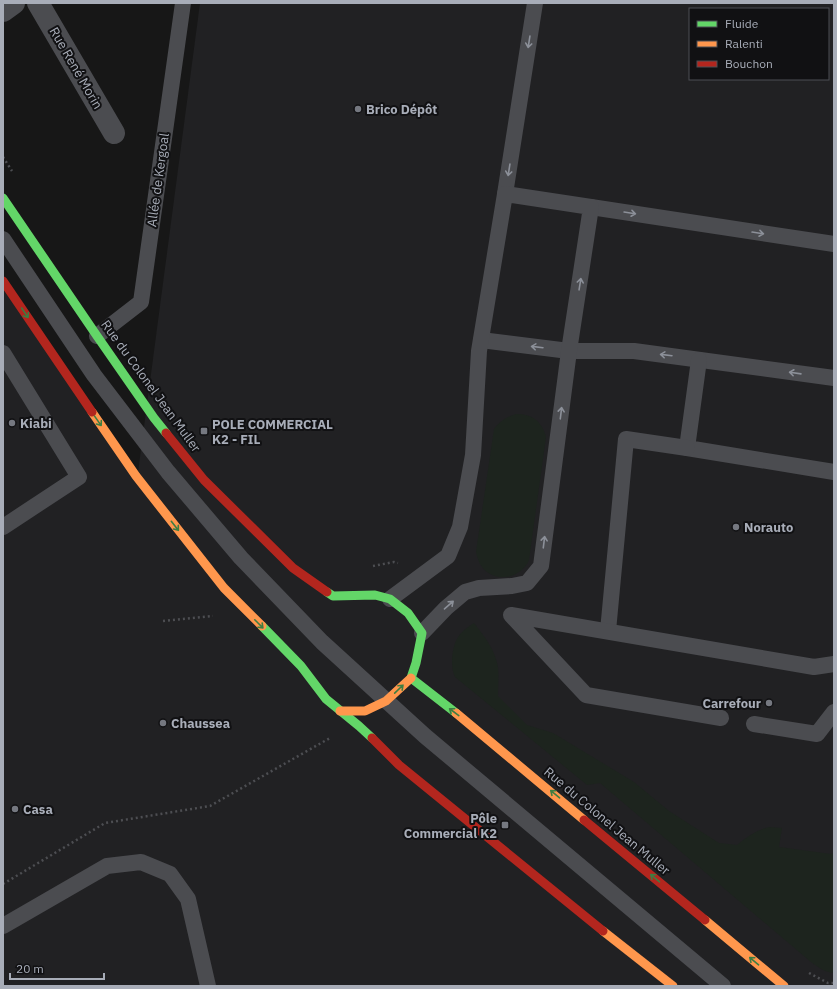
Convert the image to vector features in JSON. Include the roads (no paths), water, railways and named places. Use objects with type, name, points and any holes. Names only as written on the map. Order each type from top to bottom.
[{"type":"main road","name":"Rue du Colonel Jean Muller","points":[[3,198],[154,418],[204,480],[293,568],[333,596],[375,595],[390,599],[408,613],[422,633]]},
{"type":"main road","points":[[3,281],[136,476],[224,588],[301,666],[326,700],[359,726],[405,770],[575,909],[673,986]]},
{"type":"main road","points":[[340,711],[365,711],[386,701],[410,678],[416,663],[422,633]]},
{"type":"main road","name":"Rue du Colonel Jean Muller","points":[[410,678],[472,726],[784,986]]},
{"type":"street","points":[[3,10],[14,3]]},
{"type":"street","name":"Rue René Morin","points":[[38,3],[114,134]]},
{"type":"lane","name":"Allée de Kergoal","points":[[97,336],[141,302],[183,3]]},
{"type":"lane","points":[[390,599],[448,556],[460,527],[473,455],[479,351],[535,3]]},
{"type":"lane","points":[[505,194],[834,244]]},
{"type":"lane","points":[[422,633],[464,592],[479,588],[512,586],[527,583],[541,566],[569,351],[591,207]]},
{"type":"lane","points":[[3,239],[94,375],[168,472],[236,552],[322,642],[425,736],[723,986]]},
{"type":"lane","points":[[481,340],[569,351],[634,351],[834,378]]},
{"type":"lane","points":[[3,353],[79,477],[3,527]]},
{"type":"lane","points":[[687,448],[699,360]]},
{"type":"lane","points":[[608,631],[626,439],[834,472]]},
{"type":"lane","points":[[721,718],[586,695],[511,615],[814,667],[834,664]]},
{"type":"lane","points":[[754,724],[818,734],[834,712]]},
{"type":"lane","points":[[3,926],[107,866],[141,862],[170,874],[188,899],[208,986]]},
{"type":"place","name":"Brico Dépôt","points":[[358,109]]},
{"type":"place","name":"Kiabi","points":[[12,423]]},
{"type":"place","name":"POLE COMMERCIAL K2 - FIL","points":[[204,431]]},
{"type":"place","name":"Norauto","points":[[736,527]]},
{"type":"place","name":"Carrefour","points":[[769,703]]},
{"type":"place","name":"Chaussea","points":[[163,723]]},
{"type":"place","name":"Casa","points":[[15,809]]},
{"type":"place","name":"Pôle Commercial K2","points":[[505,825]]}]
